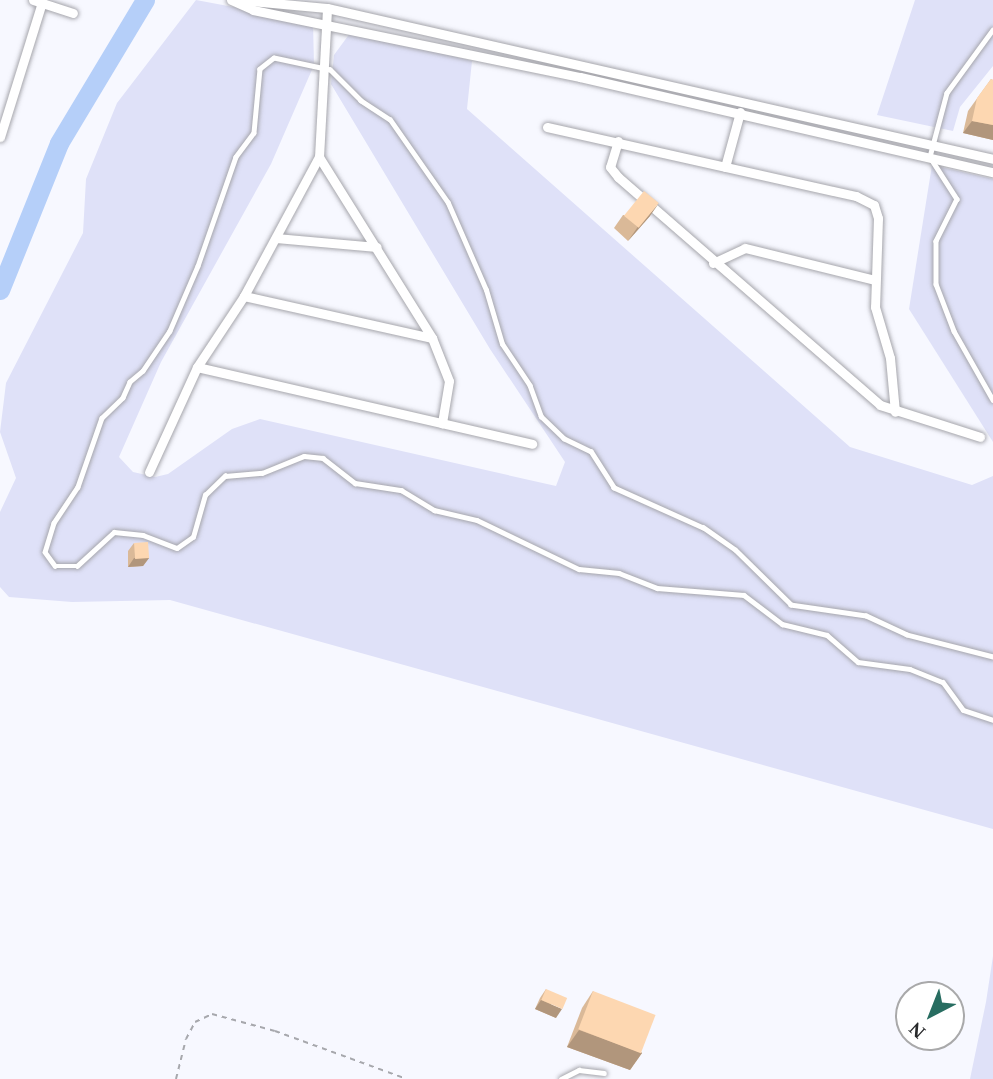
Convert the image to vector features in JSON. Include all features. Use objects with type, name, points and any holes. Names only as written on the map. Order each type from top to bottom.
[{"type":"street","points":[[231,0],[253,10],[327,23],[993,172]]},
{"type":"street","points":[[240,0],[327,8],[993,159]]},
{"type":"street","points":[[0,137],[38,1],[73,13]]},
{"type":"street","points":[[149,472],[197,367],[244,296],[319,157],[327,8]]},
{"type":"street","points":[[724,167],[742,102]]},
{"type":"street","points":[[547,127],[856,195],[874,205],[878,218],[875,307],[890,358],[895,412]]},
{"type":"street","points":[[618,141],[610,167],[713,263],[880,405],[980,437]]},
{"type":"street","points":[[319,157],[432,338],[449,382],[442,424]]},
{"type":"street","points":[[276,238],[377,247]]},
{"type":"street","points":[[713,263],[745,248],[875,280]]},
{"type":"street","points":[[244,296],[432,338]]},
{"type":"street","points":[[197,367],[532,444]]},
{"type":"lane","points":[[993,30],[947,93],[930,157],[957,199],[936,241],[936,284],[954,331],[993,400]]},
{"type":"lane","points":[[993,657],[907,635],[866,616],[791,605],[734,550],[703,528],[614,488],[591,452],[564,439],[541,417],[530,386],[502,344],[486,290],[448,203],[390,120],[368,108],[338,75],[325,67],[274,58],[262,65],[256,124],[236,157],[198,266],[164,341],[130,382],[124,398],[102,418],[78,487],[50,532],[45,552],[50,562],[62,568],[77,566],[114,532],[181,547],[193,537],[205,495],[225,476],[262,472],[304,456],[323,458],[355,483],[401,490],[435,510],[477,520],[579,569],[619,573],[657,588],[744,595],[782,624],[827,635],[859,662],[910,669],[943,682],[963,710],[993,720]]},
{"type":"lane","points":[[561,1079],[579,1070],[604,1073]]},
{"type":"path","points":[[176,1079],[186,1039],[195,1022],[212,1014],[275,1031],[407,1079]]},
{"type":"shaded area","points":[[196,0],[313,22],[314,65],[271,164],[161,362],[119,457],[133,472],[155,477],[168,474],[232,429],[260,419],[556,486],[565,462],[490,349],[331,84],[334,55],[353,29],[472,61],[467,109],[850,447],[972,485],[993,476],[993,829],[170,600],[72,602],[9,597],[0,587],[0,512],[16,478],[0,432],[6,383],[83,233],[86,179],[117,103]]},
{"type":"shaded area","points":[[915,0],[993,0],[993,66],[960,107],[953,131],[877,115]]},
{"type":"shaded area","points":[[932,165],[993,179],[993,442],[909,309]]},
{"type":"shaded area","points":[[993,956],[993,1079],[970,1079],[986,1002]]},
{"type":"building","points":[[991,79],[993,125],[972,121],[977,98]]},
{"type":"building","points":[[644,191],[659,203],[639,228],[624,216]]},
{"type":"building","points":[[148,542],[149,558],[135,559],[134,543]]},
{"type":"building","points":[[546,989],[567,998],[562,1009],[541,1000]]},
{"type":"building","points":[[593,991],[656,1015],[641,1053],[578,1029]]},
{"type":"waterway","points":[[0,290],[59,143],[145,0]]}]
